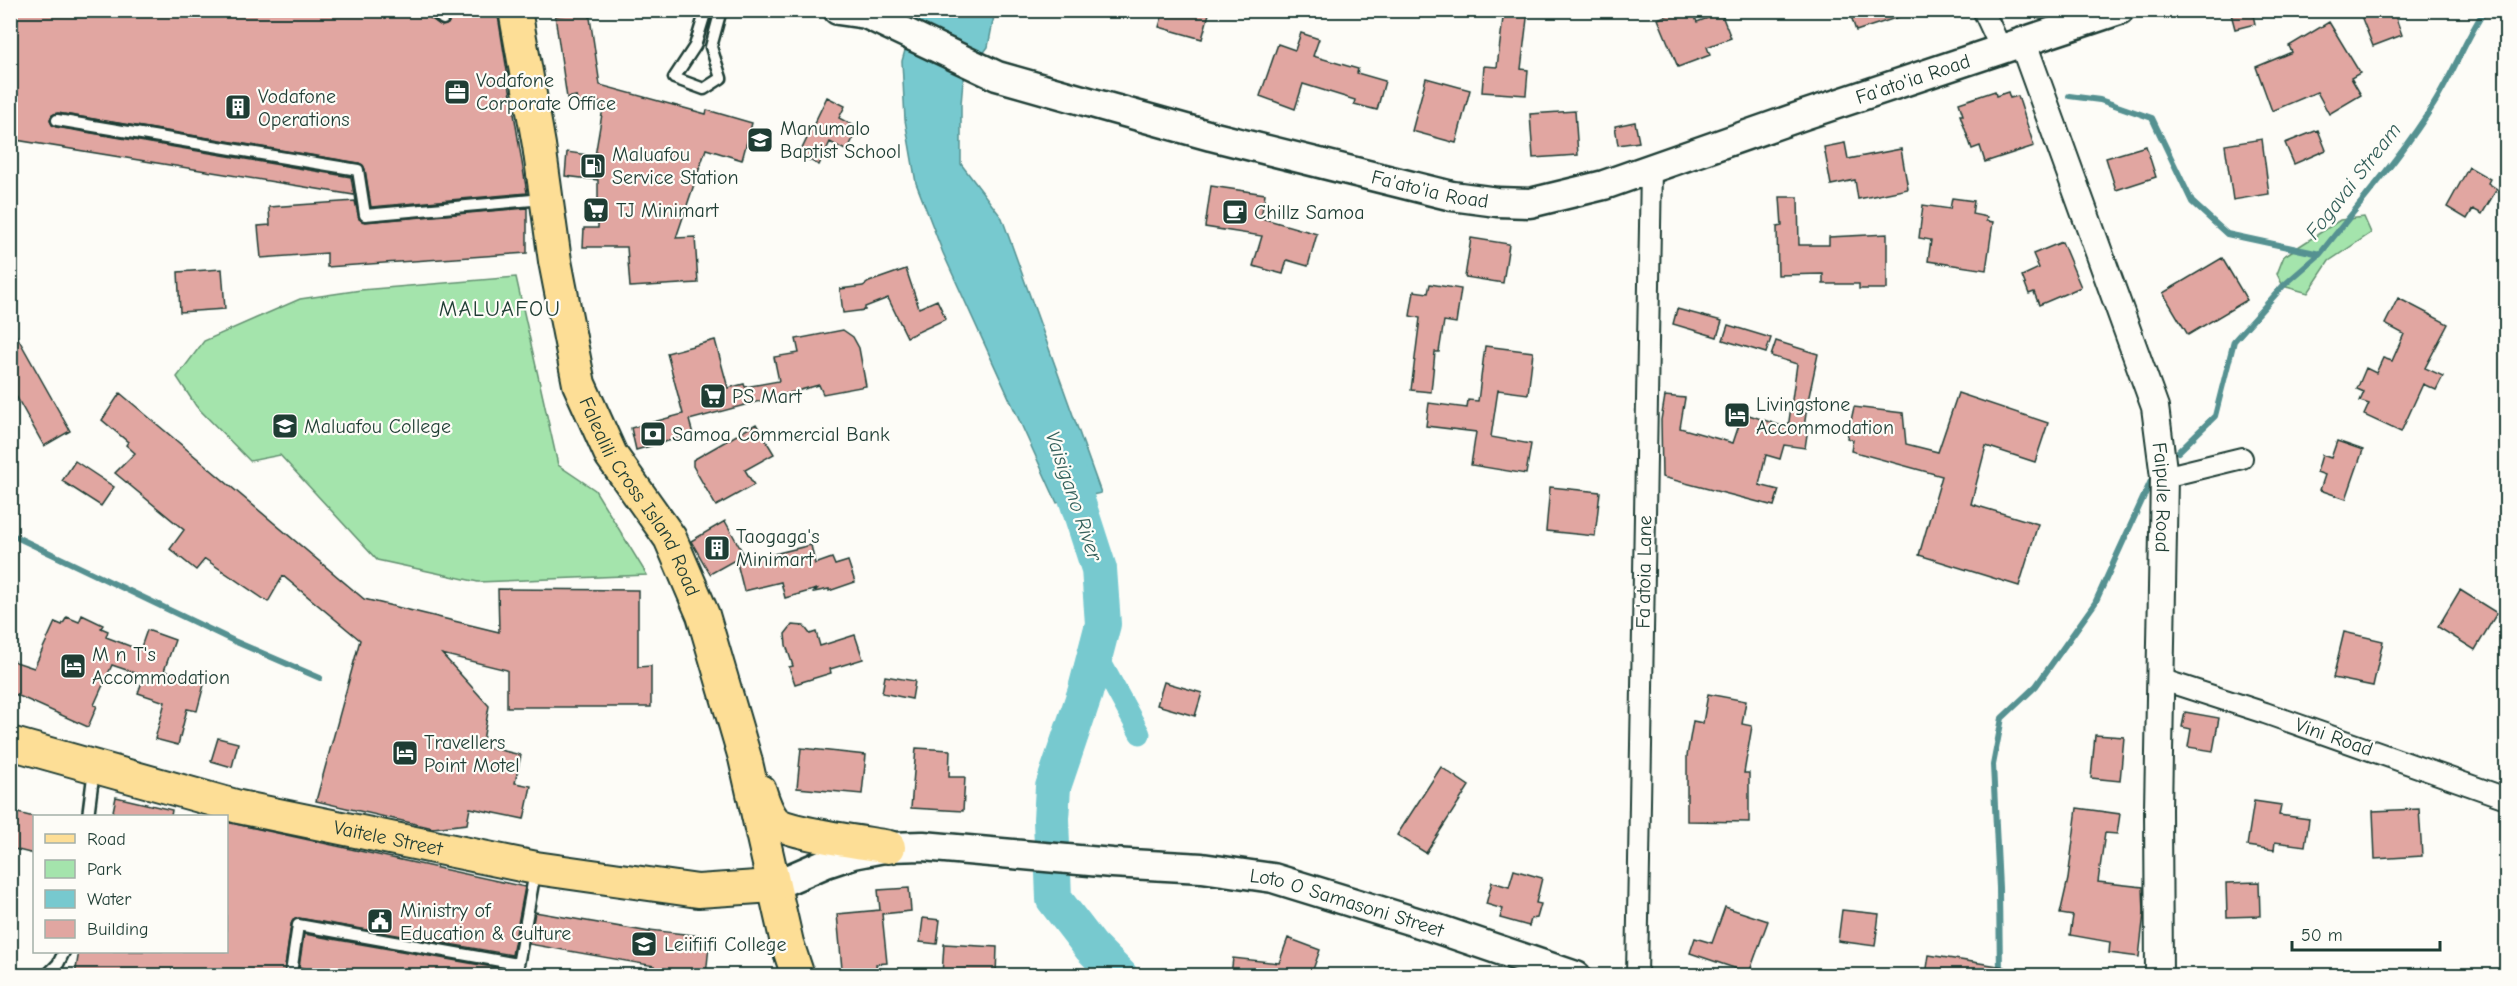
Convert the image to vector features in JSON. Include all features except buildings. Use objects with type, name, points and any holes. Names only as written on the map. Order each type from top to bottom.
[{"type":"main road","name":"Falealili Cross Island Road","points":[[515,10],[539,145],[555,261],[579,384],[611,454],[670,538],[703,615],[745,758],[773,886],[787,943],[798,975]]},
{"type":"main road","name":"Fa'ato'ia Road","points":[[838,10],[866,14],[997,76],[1211,136],[1452,196],[1497,202],[1530,203],[1604,185],[1804,115],[2119,10]]},
{"type":"main road","name":"Vaitele Street","points":[[10,743],[239,807],[536,868],[698,891],[773,886]]},
{"type":"main road","points":[[745,758],[766,809],[775,822],[799,830],[889,847]]},
{"type":"main road","name":"Loto O Samasoni Street","points":[[889,847],[923,846],[1112,863],[1202,868],[1273,878],[1429,926],[1576,975]]},
{"type":"main road","points":[[773,886],[826,863],[853,854],[889,847]]},
{"type":"street","points":[[1983,10],[2012,47]]},
{"type":"street","name":"Faipule Road","points":[[2012,47],[2155,407],[2164,477],[2160,679],[2159,975]]},
{"type":"street","name":"Fa'atoia Lane","points":[[1637,975],[1651,169]]},
{"type":"street","points":[[2164,477],[2242,458]]},
{"type":"street","name":"Vini Road","points":[[2160,679],[2276,716],[2506,798]]},
{"type":"lane","points":[[432,10],[443,19]]},
{"type":"lane","points":[[706,10],[695,46],[674,78],[704,89],[721,78],[711,47],[721,10]]},
{"type":"lane","points":[[57,120],[358,170],[365,214],[546,199]]},
{"type":"lane","points":[[88,815],[94,767]]},
{"type":"lane","points":[[307,975],[291,973],[298,925],[517,970],[536,868]]},
{"type":"lane","points":[[46,975],[58,964],[63,953]]},
{"type":"green space","points":[[2364,217],[2371,233],[2329,261],[2308,293],[2283,286],[2277,274],[2284,256],[2340,220]]},
{"type":"green space","points":[[516,277],[558,465],[595,490],[647,575],[478,582],[377,560],[280,455],[250,461],[196,406],[177,377],[204,341],[300,299],[361,290]]},
{"type":"water","points":[[916,11],[995,11],[988,47],[963,81],[961,164],[1002,218],[1101,493],[1057,503],[943,253],[916,183],[905,120],[902,61]]},
{"type":"waterway","name":"Fogavai Stream","points":[[2069,96],[2100,100],[2152,118],[2192,202],[2227,234],[2320,254],[2421,124],[2441,93],[2485,10]]},
{"type":"waterway","points":[[2178,452],[2215,416],[2234,341],[2283,286],[2320,254]]},
{"type":"waterway","name":"Vaisigano River","points":[[1061,451],[1099,569],[1103,624],[1085,693],[1053,787],[1051,819],[1054,899],[1091,947],[1120,976]]},
{"type":"waterway","points":[[2000,976],[1999,888],[1993,765],[2002,718],[2036,686],[2095,603],[2155,472]]},
{"type":"waterway","points":[[10,534],[234,641],[320,678]]},
{"type":"waterway","points":[[1096,653],[1140,734]]},
{"type":"place","name":"Vodafone Corporate Office","points":[[457,92]]},
{"type":"place","name":"Vodafone Operations","points":[[238,107]]},
{"type":"place","name":"Manumalo Baptist School","points":[[760,140]]},
{"type":"place","name":"Maluafou Service Station","points":[[593,166]]},
{"type":"place","name":"TJ Minimart","points":[[596,210]]},
{"type":"place","name":"Chillz Samoa","points":[[1235,212]]},
{"type":"place","name":"PS Mart","points":[[713,396]]},
{"type":"place","name":"Livingstone Accommodation","points":[[1737,415]]},
{"type":"place","name":"Maluafou College","points":[[285,426]]},
{"type":"place","name":"Samoa Commercial Bank","points":[[653,434]]},
{"type":"place","name":"Taogaga's Minimart","points":[[717,548]]},
{"type":"place","name":"M n T's Accommodation","points":[[73,666]]},
{"type":"place","name":"Travellers Point Motel","points":[[405,753]]},
{"type":"place","name":"Ministry of Education & Culture","points":[[380,921]]},
{"type":"place","name":"Leiifiifi College","points":[[644,944]]},
{"type":"district","name":"MALUAFOU","points":[[500,309]]}]
